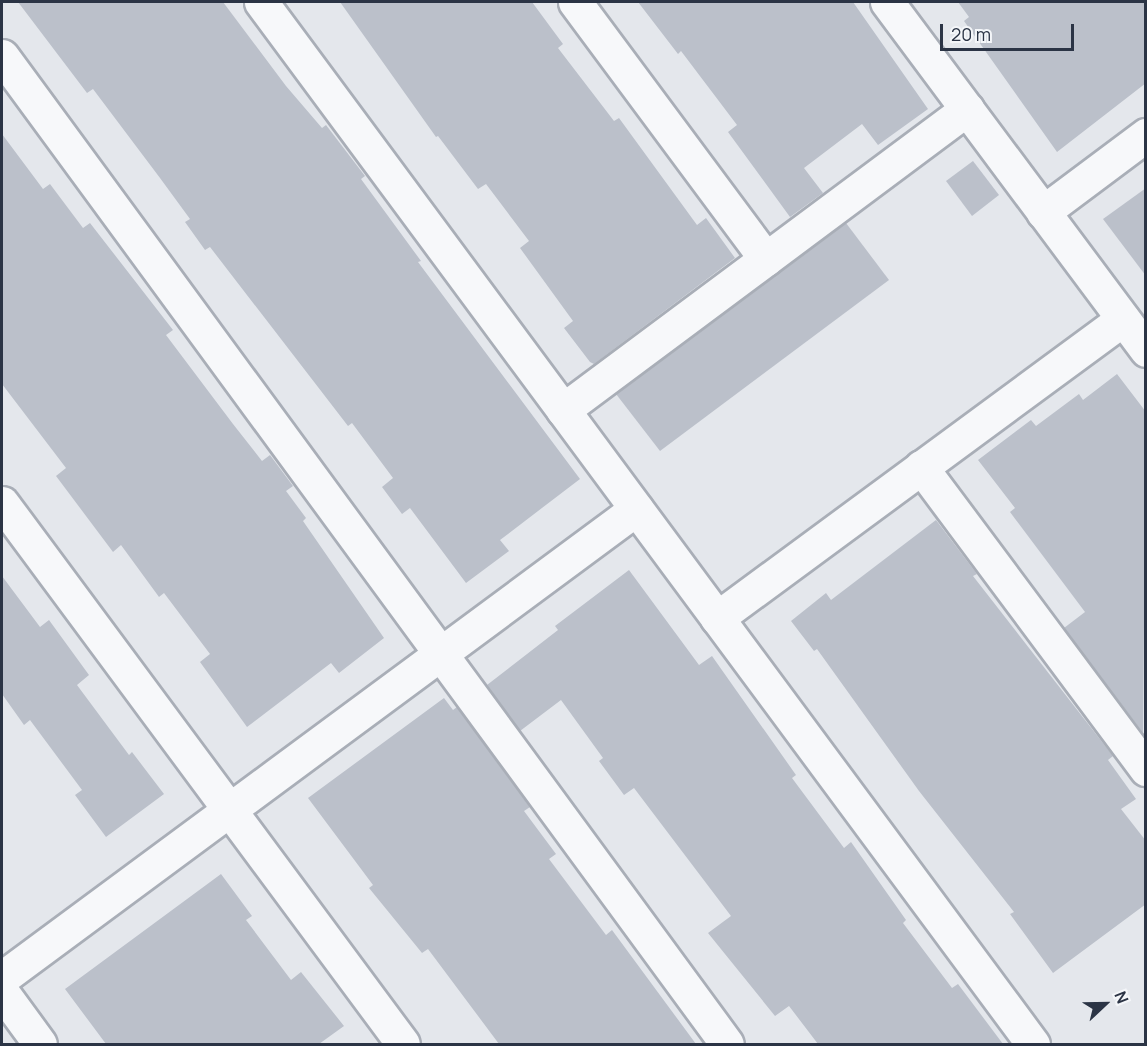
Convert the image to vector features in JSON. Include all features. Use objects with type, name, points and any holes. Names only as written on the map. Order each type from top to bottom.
[{"type":"street","points":[[261,2],[1033,1044]]},
{"type":"street","points":[[575,2],[766,259]]},
{"type":"street","points":[[887,2],[1146,350]]},
{"type":"street","points":[[2,56],[727,1044]]},
{"type":"street","points":[[563,410],[967,109]]},
{"type":"street","points":[[1043,212],[1146,135]]},
{"type":"street","points":[[717,618],[1123,319]]},
{"type":"street","points":[[921,467],[1146,769]]},
{"type":"street","points":[[2,503],[403,1044]]},
{"type":"street","points":[[2,978],[636,509]]},
{"type":"street","points":[[2,992],[40,1044]]},
{"type":"building","points":[[18,2],[223,2],[286,86],[322,128],[326,125],[365,176],[361,179],[421,261],[418,262],[580,479],[500,540],[509,551],[466,583],[410,508],[402,514],[382,487],[393,478],[352,423],[348,426],[210,247],[205,250],[185,222],[190,219],[93,89],[87,93]]},
{"type":"building","points":[[340,2],[532,2],[563,44],[558,48],[614,121],[619,118],[697,225],[706,218],[735,258],[594,364],[590,362],[564,328],[573,321],[520,248],[529,241],[486,184],[478,189],[438,136],[436,137]]},
{"type":"building","points":[[638,2],[853,2],[928,109],[878,145],[862,124],[804,168],[823,193],[790,217],[728,132],[737,125],[681,51],[678,54]]},
{"type":"building","points":[[958,2],[1146,2],[1146,83],[1057,152],[964,21],[969,17]]},
{"type":"building","points":[[2,134],[43,189],[50,184],[83,228],[90,223],[173,330],[166,335],[233,424],[262,461],[270,455],[293,486],[286,491],[306,518],[303,521],[384,638],[339,673],[331,663],[247,727],[200,662],[210,654],[164,593],[159,597],[121,545],[113,552],[56,476],[66,468],[2,384]]},
{"type":"building","points":[[973,161],[999,195],[972,216],[946,181]]},
{"type":"building","points":[[1146,188],[1146,276],[1103,219]]},
{"type":"building","points":[[846,223],[889,280],[660,451],[616,394]]},
{"type":"building","points":[[1117,374],[1146,412],[1143,733],[1064,628],[1085,612],[1010,512],[1015,508],[978,460],[1031,420],[1036,426],[1079,394],[1083,400]]},
{"type":"building","points":[[936,520],[977,574],[973,576],[1113,756],[1108,760],[1136,799],[1121,809],[1146,841],[1146,904],[1053,973],[1010,914],[1014,912],[919,791],[817,649],[814,651],[791,621],[826,593],[831,600]]},
{"type":"building","points":[[629,570],[699,665],[712,656],[796,775],[792,778],[844,848],[851,842],[906,920],[903,923],[952,988],[958,984],[1003,1044],[818,1044],[789,1006],[775,1016],[708,933],[731,916],[634,788],[624,795],[599,761],[603,758],[561,700],[520,731],[487,685],[558,630],[555,626]]},
{"type":"building","points":[[2,576],[40,627],[49,620],[89,675],[77,685],[129,755],[132,752],[164,794],[106,837],[75,795],[82,790],[30,720],[24,725],[2,694]]},
{"type":"building","points":[[444,698],[453,710],[457,707],[530,807],[524,811],[556,854],[549,859],[606,935],[612,930],[696,1044],[499,1044],[428,949],[422,953],[369,888],[373,885],[308,798]]},
{"type":"building","points":[[221,874],[252,916],[246,920],[291,980],[301,972],[344,1026],[319,1044],[106,1044],[65,989]]}]
